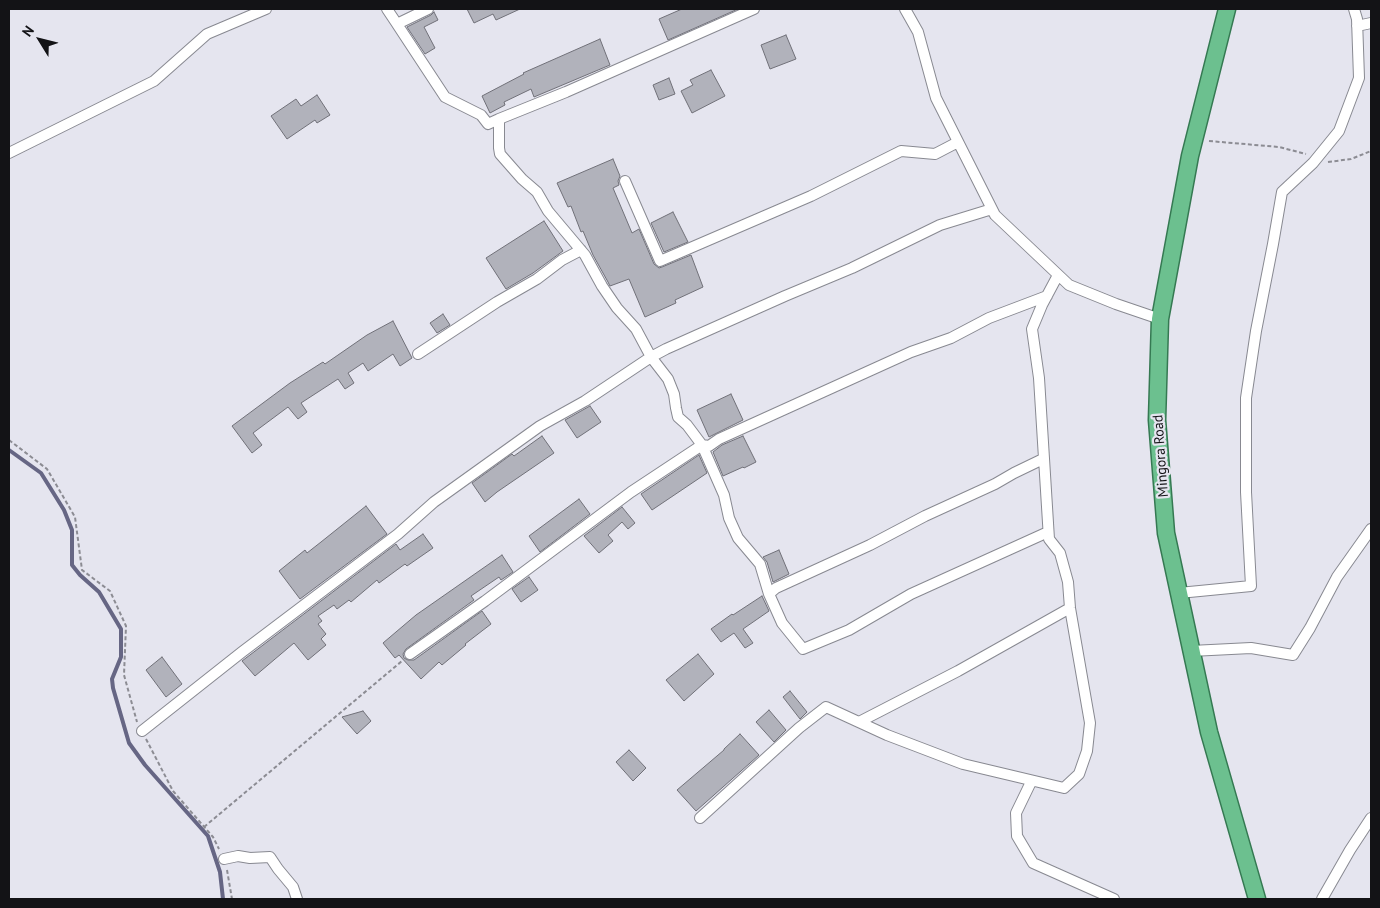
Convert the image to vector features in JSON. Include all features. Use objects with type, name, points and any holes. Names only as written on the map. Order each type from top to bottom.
[{"type":"highway","name":"Mingora Road","points":[[1227,9],[1194,140],[1160,319],[1157,420],[1166,533],[1209,732],[1257,899]]},
{"type":"street","points":[[9,153],[154,81],[207,34],[266,9]]},
{"type":"street","points":[[387,9],[445,97],[481,115],[488,124],[754,9]]},
{"type":"street","points":[[397,24],[428,9]]},
{"type":"street","points":[[905,9],[918,32],[936,98],[995,215],[1069,285],[1160,319]]},
{"type":"street","points":[[1179,593],[1251,586],[1246,492],[1246,398],[1256,330],[1274,244],[1282,192],[1311,165],[1339,131],[1359,78],[1358,26],[1354,9]]},
{"type":"street","points":[[1358,26],[1371,23]]},
{"type":"street","points":[[499,118],[500,154],[522,179],[538,192],[548,211],[581,250],[617,308],[636,330],[651,357],[668,379],[674,394],[678,417],[687,425],[702,446],[724,495],[729,518],[738,538],[760,564],[769,594],[782,623],[803,649],[848,630],[911,594],[1048,532]]},
{"type":"street","points":[[625,181],[660,261],[811,196],[902,151],[936,154],[958,142]]},
{"type":"street","points":[[142,731],[242,652],[398,534],[434,502],[540,426],[585,401],[651,357],[666,348],[852,268],[940,225],[992,209]]},
{"type":"street","points":[[418,354],[496,302],[537,279],[562,260],[581,250]]},
{"type":"street","points":[[700,818],[798,728],[826,707],[887,735],[963,764],[1031,782],[1064,788],[1079,774],[1087,751],[1090,723],[1070,608],[1068,582],[1060,553],[1049,539],[1038,378],[1032,329],[1046,296],[1058,275]]},
{"type":"street","points":[[410,654],[485,601],[631,492],[702,446],[709,446],[719,439],[902,356],[951,338],[989,318],[1046,296]]},
{"type":"street","points":[[769,594],[776,588],[870,545],[1043,459]]},
{"type":"street","points":[[1192,651],[1251,648],[1293,655],[1310,628],[1337,577],[1371,529]]},
{"type":"street","points":[[859,722],[958,671],[1070,608]]},
{"type":"street","points":[[1031,782],[1016,814],[1018,836],[1033,863],[1114,899]]},
{"type":"street","points":[[1322,899],[1371,818]]},
{"type":"street","points":[[224,859],[238,856],[250,858],[270,857],[293,887],[297,899]]},
{"type":"path","points":[[1194,140],[1279,147],[1318,157]]},
{"type":"path","points":[[1311,165],[1351,159],[1371,151]]},
{"type":"path","points":[[9,440],[47,469],[75,517],[82,570],[110,591],[126,626],[124,675],[138,723],[173,791],[213,837],[224,859],[232,899]]},
{"type":"path","points":[[204,827],[410,654]]},
{"type":"building","points":[[467,9],[520,9],[496,20],[493,14],[474,23]]},
{"type":"building","points":[[682,9],[738,9],[668,40],[659,19]]},
{"type":"building","points":[[434,12],[438,20],[424,27],[435,48],[425,54],[407,27]]},
{"type":"building","points":[[786,35],[796,59],[770,69],[761,45]]},
{"type":"building","points":[[600,39],[610,65],[534,97],[531,89],[504,102],[505,105],[490,113],[482,96],[523,73]]},
{"type":"building","points":[[711,70],[725,96],[692,113],[681,91],[693,85],[690,80]]},
{"type":"building","points":[[669,78],[675,94],[659,100],[653,85]]},
{"type":"building","points":[[317,95],[330,115],[317,123],[315,120],[287,139],[271,116],[296,99],[301,106]]},
{"type":"building","points":[[613,159],[620,176],[619,185],[613,188],[632,233],[639,229],[654,264],[659,268],[691,255],[703,287],[675,300],[676,303],[645,317],[629,279],[610,286],[593,255],[583,231],[581,232],[571,206],[568,207],[557,183]]},
{"type":"building","points":[[673,212],[688,242],[664,252],[651,223]]},
{"type":"building","points":[[544,221],[563,251],[533,273],[506,289],[486,258]]},
{"type":"building","points":[[443,314],[450,325],[437,333],[430,323]]},
{"type":"building","points":[[393,321],[412,358],[400,366],[393,354],[368,371],[363,363],[348,373],[354,383],[345,389],[338,379],[301,403],[307,412],[298,419],[288,407],[253,433],[262,445],[252,453],[232,426],[290,383],[323,362],[325,364],[367,335]]},
{"type":"building","points":[[731,394],[743,420],[709,437],[697,410]]},
{"type":"building","points":[[590,406],[601,422],[577,438],[565,420]]},
{"type":"building","points":[[542,436],[554,453],[485,502],[472,483],[512,454],[514,456]]},
{"type":"building","points":[[743,436],[756,462],[723,476],[713,452],[722,445]]},
{"type":"building","points":[[699,455],[707,473],[652,510],[641,494]]},
{"type":"building","points":[[579,499],[590,514],[540,552],[529,536]]},
{"type":"building","points":[[366,506],[387,534],[300,599],[279,571],[305,550],[307,553]]},
{"type":"building","points":[[622,507],[635,523],[628,529],[622,522],[608,535],[613,541],[599,553],[584,536]]},
{"type":"building","points":[[423,534],[433,548],[407,566],[405,564],[379,583],[377,580],[351,602],[349,600],[337,609],[334,605],[318,616],[322,621],[318,624],[326,634],[321,639],[326,645],[308,660],[294,643],[255,676],[242,661],[396,544],[400,550]]},
{"type":"building","points":[[779,550],[789,574],[773,582],[767,562],[763,557]]},
{"type":"building","points":[[502,555],[513,572],[501,580],[499,577],[471,596],[474,600],[406,649],[403,654],[404,658],[414,660],[482,611],[491,624],[442,665],[439,662],[421,679],[399,655],[395,658],[383,643],[416,615]]},
{"type":"building","points":[[529,577],[538,590],[521,602],[512,589]]},
{"type":"building","points":[[762,596],[769,611],[743,629],[753,643],[745,648],[734,633],[721,642],[711,629]]},
{"type":"building","points":[[698,654],[714,674],[684,701],[666,680]]},
{"type":"building","points":[[162,657],[182,684],[166,697],[146,670]]},
{"type":"building","points":[[790,691],[807,712],[800,719],[783,697]]},
{"type":"building","points":[[769,710],[786,730],[774,742],[756,722]]},
{"type":"building","points":[[363,711],[371,721],[357,734],[342,717]]},
{"type":"building","points":[[740,734],[759,755],[696,811],[677,790]]},
{"type":"building","points":[[629,750],[646,768],[633,781],[616,762]]},
{"type":"waterway","points":[[9,450],[41,473],[64,510],[72,530],[72,565],[99,592],[121,629],[121,657],[112,679],[129,743],[145,765],[208,836],[220,872],[223,899]]}]
